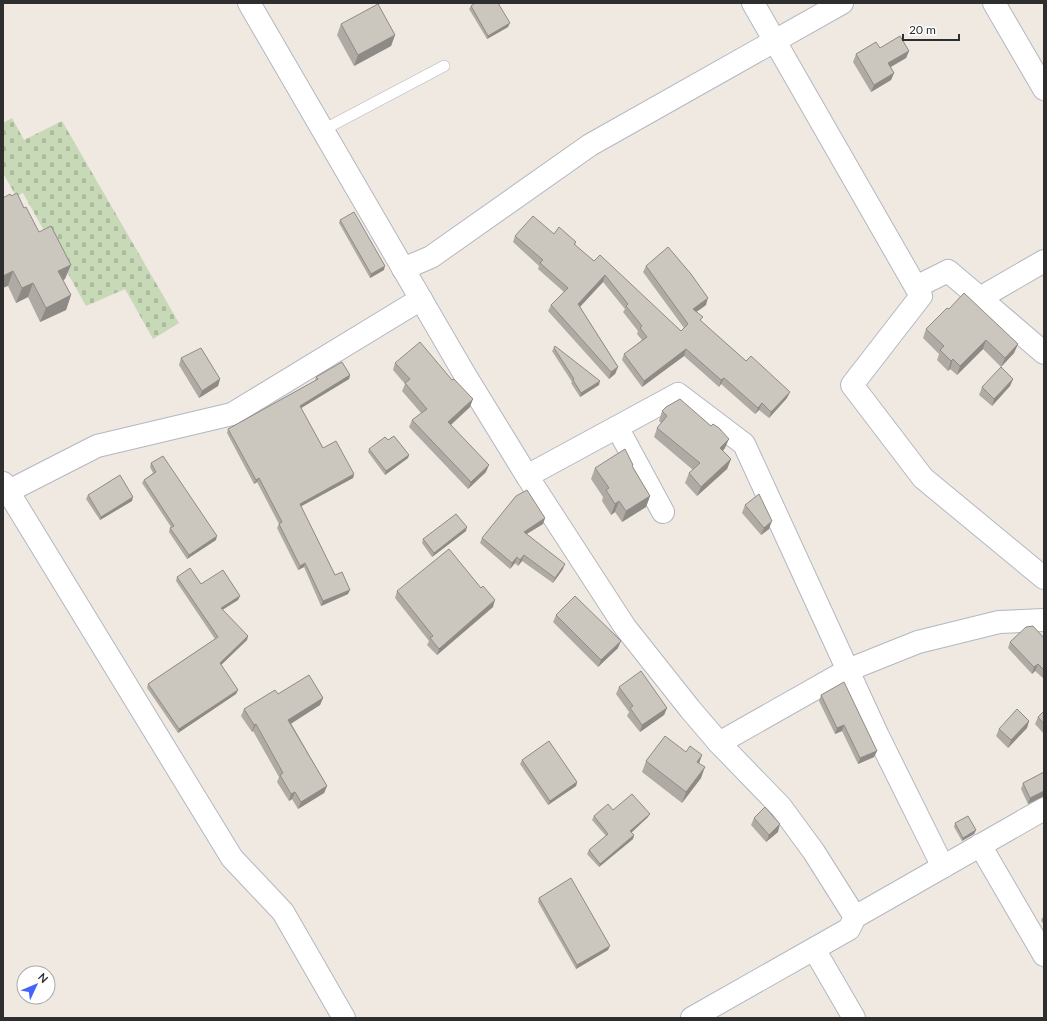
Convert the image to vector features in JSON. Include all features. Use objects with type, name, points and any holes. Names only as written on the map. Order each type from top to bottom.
[{"type":"street","points":[[249,3],[465,375],[527,476],[625,627],[719,743],[781,807],[814,852],[855,917]]},
{"type":"street","points":[[753,3],[921,296],[852,385],[922,478],[1044,578]]},
{"type":"street","points":[[403,269],[431,257],[590,144],[842,3]]},
{"type":"street","points":[[994,3],[1044,89]]},
{"type":"street","points":[[980,298],[1044,261]]},
{"type":"street","points":[[916,287],[948,271],[1044,353]]},
{"type":"street","points":[[344,1018],[283,912],[232,858],[4,489],[97,446],[232,414],[421,298]]},
{"type":"street","points":[[527,476],[678,394],[744,444],[878,736],[943,867]]},
{"type":"street","points":[[617,427],[663,512]]},
{"type":"street","points":[[719,743],[848,670],[918,642],[999,622],[1044,620]]},
{"type":"street","points":[[692,1018],[849,928],[855,917],[1044,809]]},
{"type":"street","points":[[980,845],[1044,955]]},
{"type":"street","points":[[814,949],[854,1018]]},
{"type":"lane","points":[[323,130],[444,66]]},
{"type":"green space","points":[[12,118],[24,140],[62,121],[179,323],[153,339],[125,289],[86,306],[23,193],[16,196],[3,173],[3,123]]},
{"type":"building","points":[[475,3],[498,3],[510,23],[488,36],[471,6]]},
{"type":"building","points":[[378,4],[395,35],[358,55],[341,24]]},
{"type":"building","points":[[900,36],[909,51],[888,63],[894,73],[874,85],[856,54],[876,42],[880,48]]},
{"type":"building","points":[[17,193],[24,208],[26,207],[39,232],[51,226],[71,265],[58,271],[71,295],[46,308],[33,283],[22,288],[13,271],[3,276],[3,198],[10,194],[11,196]]},
{"type":"building","points":[[354,212],[385,266],[371,274],[340,220]]},
{"type":"building","points":[[533,216],[554,234],[559,227],[576,242],[574,244],[594,261],[600,255],[681,331],[688,324],[646,266],[668,247],[691,274],[708,298],[693,309],[703,317],[700,320],[746,361],[751,356],[790,392],[771,412],[762,403],[758,408],[724,378],[721,380],[686,349],[644,381],[624,354],[647,337],[640,328],[642,326],[626,306],[628,304],[605,275],[578,304],[618,367],[611,372],[551,305],[568,288],[540,263],[543,260],[515,236]]},
{"type":"building","points":[[964,293],[1018,344],[1005,358],[986,340],[960,366],[953,359],[951,361],[940,350],[944,346],[926,329],[947,308],[949,309]]},
{"type":"building","points":[[420,342],[452,380],[454,379],[473,399],[448,422],[489,465],[471,482],[412,420],[427,409],[405,383],[410,379],[395,363]]},
{"type":"building","points":[[555,346],[600,381],[581,393],[573,380],[574,379],[554,348]]},
{"type":"building","points":[[201,348],[220,379],[202,391],[181,358]]},
{"type":"building","points":[[342,362],[350,375],[300,406],[323,448],[336,441],[354,474],[300,504],[335,575],[342,572],[350,590],[323,601],[305,563],[300,566],[279,524],[282,522],[259,478],[256,480],[228,429],[318,379],[316,377]]},
{"type":"building","points":[[1001,367],[1013,379],[994,399],[982,387]]},
{"type":"building","points":[[680,399],[711,426],[713,424],[719,428],[729,439],[720,448],[731,459],[701,487],[689,473],[700,463],[657,428],[667,416],[662,411]]},
{"type":"building","points":[[394,436],[409,455],[386,471],[369,449],[385,437],[388,440]]},
{"type":"building","points":[[625,449],[633,465],[632,466],[650,496],[626,511],[619,501],[615,504],[606,490],[609,488],[595,468]]},
{"type":"building","points":[[163,456],[217,536],[189,555],[170,528],[174,526],[144,480],[156,472],[151,463]]},
{"type":"building","points":[[120,475],[133,497],[101,517],[88,495]]},
{"type":"building","points":[[527,490],[545,518],[524,532],[565,564],[555,578],[524,555],[520,560],[517,557],[512,563],[482,538],[516,496]]},
{"type":"building","points":[[759,494],[772,521],[764,528],[745,505]]},
{"type":"building","points":[[456,514],[467,527],[434,553],[423,539]]},
{"type":"building","points":[[449,549],[481,588],[483,586],[495,600],[439,649],[430,638],[433,636],[397,591]]},
{"type":"building","points":[[190,568],[201,584],[223,570],[240,596],[221,608],[248,636],[220,663],[238,690],[179,729],[148,684],[218,637],[177,577]]},
{"type":"building","points":[[575,596],[621,641],[601,660],[556,615]]},
{"type":"building","points":[[1033,626],[1044,638],[1044,670],[1038,664],[1034,667],[1010,642],[1026,627]]},
{"type":"building","points":[[641,671],[667,708],[642,725],[630,708],[633,706],[619,687]]},
{"type":"building","points":[[309,675],[323,698],[288,720],[327,786],[301,802],[295,792],[291,794],[280,775],[283,773],[256,724],[254,725],[244,709],[275,690],[278,694]]},
{"type":"building","points":[[844,682],[877,751],[860,758],[844,725],[837,728],[821,695]]},
{"type":"building","points":[[1017,709],[1029,721],[1011,740],[999,729]]},
{"type":"building","points":[[1044,711],[1044,724],[1038,717]]},
{"type":"building","points":[[665,736],[686,752],[690,746],[702,755],[697,762],[705,767],[686,792],[646,761]]},
{"type":"building","points":[[549,741],[577,782],[550,801],[522,760]]},
{"type":"building","points":[[1044,772],[1044,791],[1030,798],[1023,783]]},
{"type":"building","points":[[632,794],[650,814],[630,831],[634,835],[600,864],[589,850],[608,834],[594,816],[608,804],[613,810]]},
{"type":"building","points":[[765,807],[780,824],[769,835],[754,818]]},
{"type":"building","points":[[968,816],[976,830],[963,838],[955,823]]},
{"type":"building","points":[[571,878],[610,946],[577,965],[539,898]]}]
